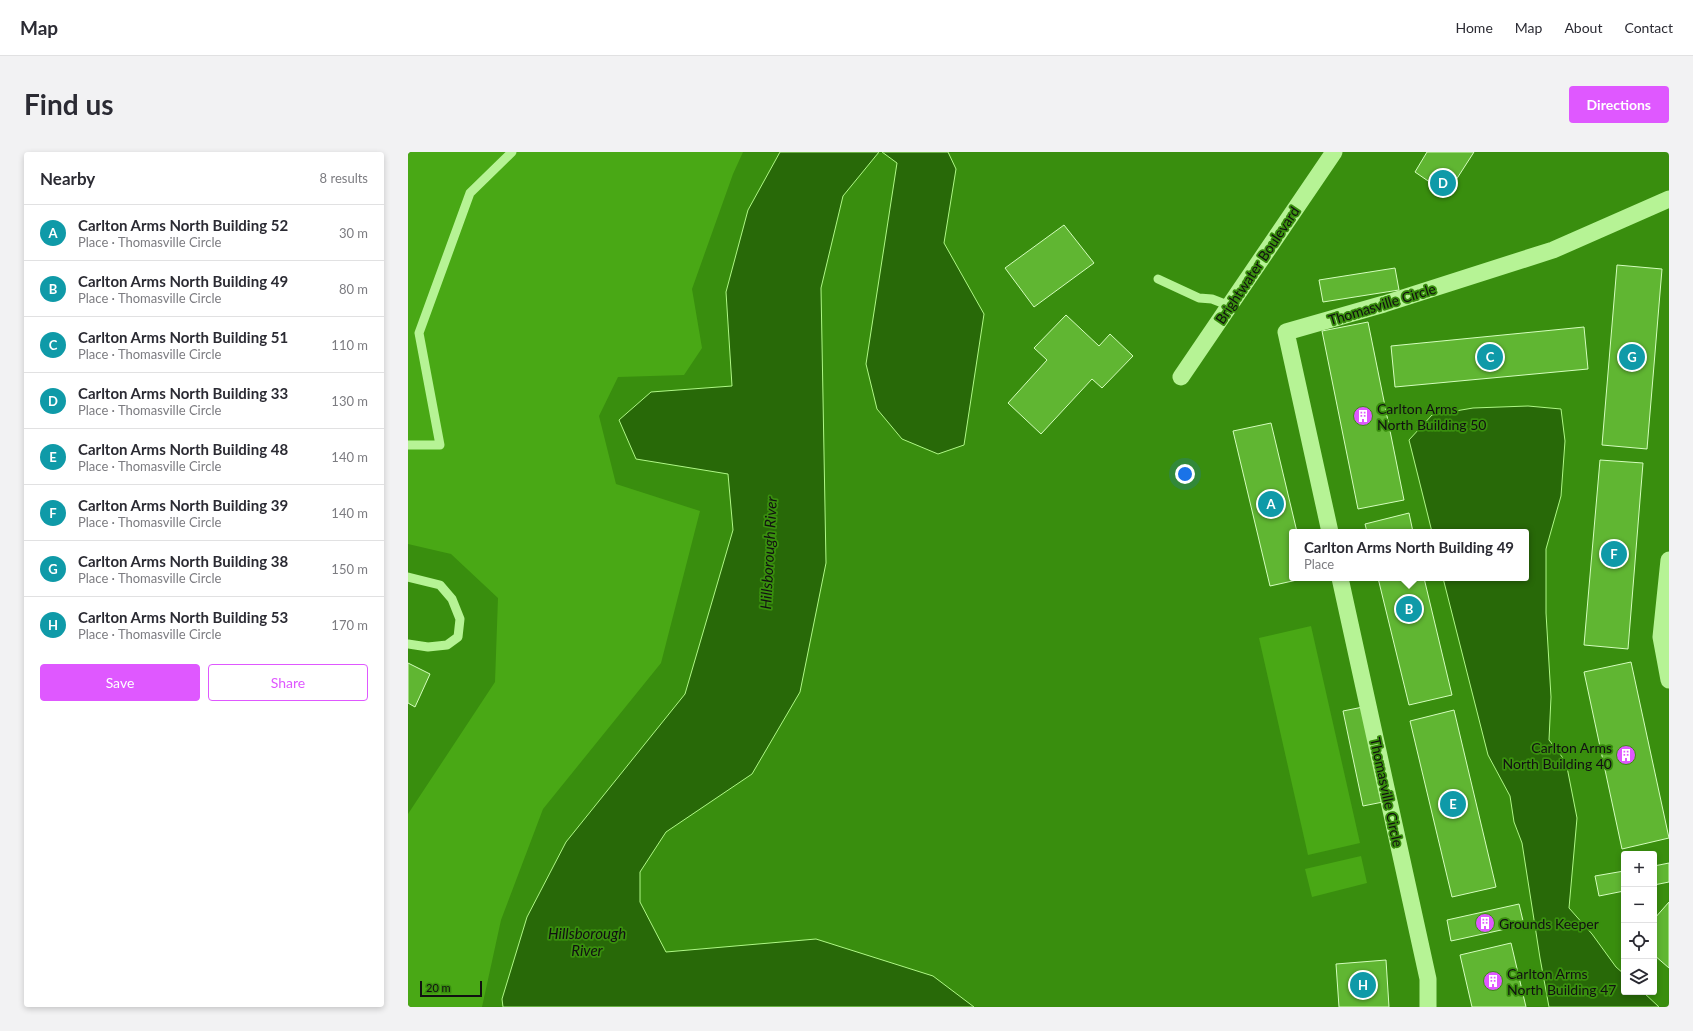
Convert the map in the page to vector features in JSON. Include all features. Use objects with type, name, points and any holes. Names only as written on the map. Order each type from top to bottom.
[{"type":"street","name":"Brightwater Boulevard","points":[[1181,377],[1334,152]]},
{"type":"street","name":"Thomasville Circle","points":[[1329,529],[1286,332],[1384,304],[1553,250],[1669,199]]},
{"type":"street","points":[[1669,560],[1661,637],[1669,680]]},
{"type":"street","name":"Thomasville Circle","points":[[1341,581],[1428,979],[1428,1007]]},
{"type":"lane","points":[[408,445],[440,445],[419,333],[470,193],[512,152]]},
{"type":"lane","points":[[1158,279],[1199,298],[1212,299],[1230,306]]},
{"type":"lane","points":[[408,577],[440,585],[452,599],[460,619],[458,637],[447,645],[428,647],[408,644]]},
{"type":"shaded area","points":[[408,152],[743,152],[733,174],[692,289],[702,348],[684,375],[618,377],[599,416],[616,484],[700,511],[661,663],[543,809],[501,920],[482,1007],[408,1007],[408,814],[495,682],[498,598],[451,554],[408,544]]},
{"type":"shaded area","points":[[1311,626],[1360,843],[1308,855],[1259,638]]},
{"type":"shaded area","points":[[1361,856],[1367,883],[1312,897],[1305,869]]},
{"type":"water","name":"Hillsborough River","points":[[780,152],[879,152],[843,196],[821,288],[826,563],[800,692],[752,774],[666,832],[640,872],[640,902],[666,952],[816,939],[933,976],[974,1007],[503,1007],[502,999],[527,917],[566,842],[685,694],[733,530],[728,474],[636,459],[619,420],[651,392],[732,386],[726,292],[748,210]]},
{"type":"water","points":[[882,152],[948,152],[956,169],[944,243],[984,314],[964,445],[938,454],[902,439],[877,409],[866,364],[897,163]]},
{"type":"water","points":[[1528,406],[1561,409],[1565,441],[1561,496],[1546,549],[1546,613],[1551,697],[1549,740],[1566,762],[1577,818],[1569,908],[1592,934],[1616,967],[1621,971],[1621,995],[1646,995],[1659,1007],[1549,1007],[1522,843],[1514,822],[1510,796],[1488,755],[1444,581],[1529,581],[1529,529],[1431,529],[1409,440],[1432,415],[1473,408]]},
{"type":"building","points":[[1427,152],[1474,152],[1447,194],[1415,172]]},
{"type":"building","points":[[1064,225],[1094,263],[1034,307],[1005,268]]},
{"type":"building","points":[[1617,265],[1662,269],[1647,449],[1602,445]]},
{"type":"building","points":[[1395,268],[1399,290],[1323,302],[1319,280]]},
{"type":"building","points":[[1066,315],[1099,346],[1110,334],[1133,356],[1102,388],[1092,379],[1041,434],[1008,403],[1047,360],[1034,348]]},
{"type":"building","name":"Carlton Arms North Building 50","points":[[1368,322],[1404,500],[1358,509],[1322,331]]},
{"type":"building","points":[[1584,327],[1588,369],[1395,387],[1391,346]]},
{"type":"building","points":[[1271,423],[1296,529],[1289,529],[1289,581],[1292,581],[1270,586],[1233,431]]},
{"type":"building","points":[[1600,460],[1643,463],[1628,649],[1584,645]]},
{"type":"building","points":[[1409,513],[1412,529],[1366,529],[1365,524]]},
{"type":"building","points":[[1379,581],[1425,581],[1452,695],[1409,705]]},
{"type":"building","name":"Carlton Arms North Building 40","points":[[1631,662],[1669,838],[1622,849],[1584,672]]},
{"type":"building","points":[[408,663],[430,674],[415,707],[408,703]]},
{"type":"building","points":[[1363,707],[1383,802],[1363,806],[1343,711]]},
{"type":"building","points":[[1454,710],[1496,887],[1452,897],[1410,721]]},
{"type":"building","points":[[1669,863],[1669,882],[1657,884],[1657,865]]},
{"type":"building","points":[[1621,872],[1621,892],[1599,896],[1595,876]]},
{"type":"building","points":[[1669,902],[1669,968],[1657,958],[1657,916]]},
{"type":"building","name":"Grounds Keeper","points":[[1519,904],[1524,925],[1451,941],[1447,920]]},
{"type":"building","name":"Carlton Arms North Building 47","points":[[1511,943],[1526,1007],[1472,1007],[1460,955]]},
{"type":"building","points":[[1386,960],[1389,1007],[1339,1007],[1336,964]]},
{"type":"place","name":"Carlton Arms North Building 33","points":[[1443,183]]},
{"type":"place","name":"Carlton Arms North Building 51","points":[[1490,357]]},
{"type":"place","name":"Carlton Arms North Building 38","points":[[1632,357]]},
{"type":"place","name":"Carlton Arms North Building 50","points":[[1363,416]]},
{"type":"place","name":"Carlton Arms North Building 52","points":[[1271,504]]},
{"type":"place","name":"Carlton Arms North Building 39","points":[[1614,554]]},
{"type":"place","name":"Carlton Arms North Building 49","points":[[1409,609]]},
{"type":"place","name":"Carlton Arms North Building 40","points":[[1626,755]]},
{"type":"place","name":"Carlton Arms North Building 48","points":[[1453,804]]},
{"type":"place","name":"Grounds Keeper","points":[[1485,923]]},
{"type":"place","name":"Carlton Arms North Building 47","points":[[1493,981]]},
{"type":"place","name":"Carlton Arms North Building 53","points":[[1363,985]]}]
